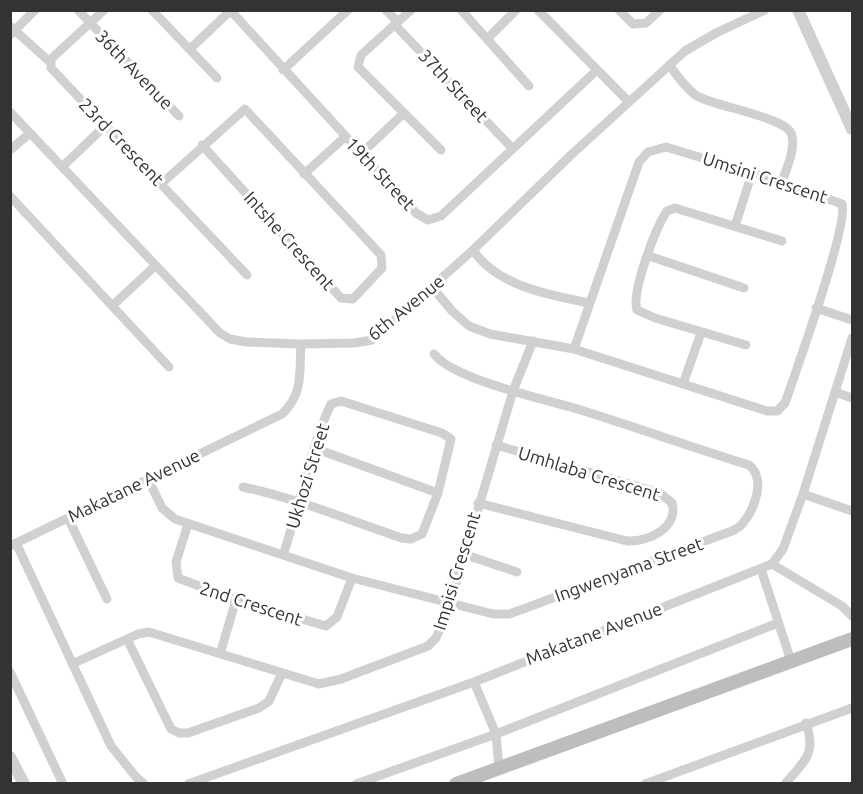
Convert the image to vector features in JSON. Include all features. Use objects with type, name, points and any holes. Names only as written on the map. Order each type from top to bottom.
[{"type":"main road","points":[[456,783],[852,639]]},
{"type":"street","points":[[12,30],[35,10]]},
{"type":"street","name":"36th Avenue","points":[[78,10],[179,116]]},
{"type":"street","points":[[50,62],[104,10]]},
{"type":"street","points":[[152,10],[217,78]]},
{"type":"street","points":[[283,70],[348,10]]},
{"type":"street","name":"37th Street","points":[[386,10],[512,148]]},
{"type":"street","points":[[411,10],[361,55],[358,67],[441,150]]},
{"type":"street","points":[[461,10],[530,86]]},
{"type":"street","points":[[488,38],[516,10]]},
{"type":"street","points":[[538,10],[629,102]]},
{"type":"street","points":[[619,10],[633,24],[640,24],[660,10]]},
{"type":"street","name":"6th Avenue","points":[[10,112],[155,266],[225,336],[246,342],[301,345],[354,343],[372,340],[473,250],[669,65],[698,42],[765,10]]},
{"type":"street","points":[[798,10],[852,129]]},
{"type":"street","points":[[190,49],[230,11]]},
{"type":"street","name":"19th Street","points":[[230,11],[345,136],[363,152],[416,213],[428,220],[441,216],[597,70]]},
{"type":"street","name":"23rd Crescent","points":[[12,30],[50,62],[55,75],[106,125],[247,275]]},
{"type":"street","points":[[669,65],[696,96],[770,120],[788,129],[791,134],[792,148],[782,182]]},
{"type":"street","name":"Intshe Crescent","points":[[245,109],[381,255],[382,268],[353,299],[341,298],[202,145],[245,109]]},
{"type":"street","points":[[363,152],[404,113]]},
{"type":"street","points":[[63,166],[106,125]]},
{"type":"street","points":[[10,150],[29,134]]},
{"type":"street","points":[[304,174],[345,136]]},
{"type":"street","points":[[161,184],[202,145]]},
{"type":"street","name":"Umsini Crescent","points":[[432,287],[452,311],[469,326],[514,340],[533,341],[574,349],[766,411],[780,410],[785,404],[816,308],[839,232],[843,208],[834,200],[782,182],[666,147],[644,155],[639,162],[574,349]]},
{"type":"street","points":[[735,226],[752,173]]},
{"type":"street","points":[[10,196],[169,367]]},
{"type":"street","points":[[746,345],[701,333],[637,310],[636,295],[661,219],[669,209],[678,208],[782,242]]},
{"type":"street","points":[[473,250],[482,264],[496,274],[525,286],[589,303]]},
{"type":"street","points":[[649,256],[744,288]]},
{"type":"street","points":[[112,306],[155,266]]},
{"type":"street","points":[[816,308],[852,320]]},
{"type":"street","points":[[683,384],[701,333]]},
{"type":"street","points":[[852,338],[803,494],[783,549],[772,564],[842,606],[852,616]]},
{"type":"street","name":"Impisi Crescent","points":[[72,664],[127,639],[149,632],[319,684],[403,658],[433,642],[450,604],[513,391],[533,341]]},
{"type":"street","name":"Makatane Avenue","points":[[144,783],[136,777],[111,746],[13,544],[282,414],[294,402],[299,388],[301,345]]},
{"type":"street","name":"Ingwenyama Street","points":[[148,479],[167,514],[188,524],[352,578],[493,614],[509,614],[730,532],[743,523],[753,502],[758,478],[749,465],[572,407],[513,391],[446,366],[434,354]]},
{"type":"street","points":[[835,392],[852,398]]},
{"type":"street","name":"Ukhozi Street","points":[[283,555],[300,505],[314,448],[331,404],[337,401],[448,435],[451,443],[438,493]]},
{"type":"street","name":"Umhlaba Crescent","points":[[478,503],[627,541],[652,537],[667,525],[673,515],[671,500],[660,493],[496,445]]},
{"type":"street","points":[[243,488],[402,538],[418,537],[422,534],[438,493],[314,448]]},
{"type":"street","points":[[803,494],[852,511]]},
{"type":"street","points":[[68,518],[107,599]]},
{"type":"street","name":"2nd Crescent","points":[[188,524],[176,562],[178,578],[236,600],[326,626],[337,617],[352,578]]},
{"type":"street","points":[[463,554],[517,572]]},
{"type":"street","name":"Makatane Avenue","points":[[188,783],[474,682],[772,564]]},
{"type":"street","points":[[761,569],[791,661]]},
{"type":"street","points":[[220,654],[236,600]]},
{"type":"street","points":[[356,783],[496,734],[778,623]]},
{"type":"street","points":[[127,639],[171,729],[179,733],[188,733],[259,708],[269,701],[282,673]]},
{"type":"street","points":[[10,672],[63,783]]},
{"type":"street","points":[[474,682],[496,734],[499,768]]},
{"type":"street","points":[[645,783],[657,782],[806,723],[852,708]]},
{"type":"street","points":[[785,783],[807,758],[812,747],[806,723]]},
{"type":"street","points":[[10,757],[24,783]]}]
